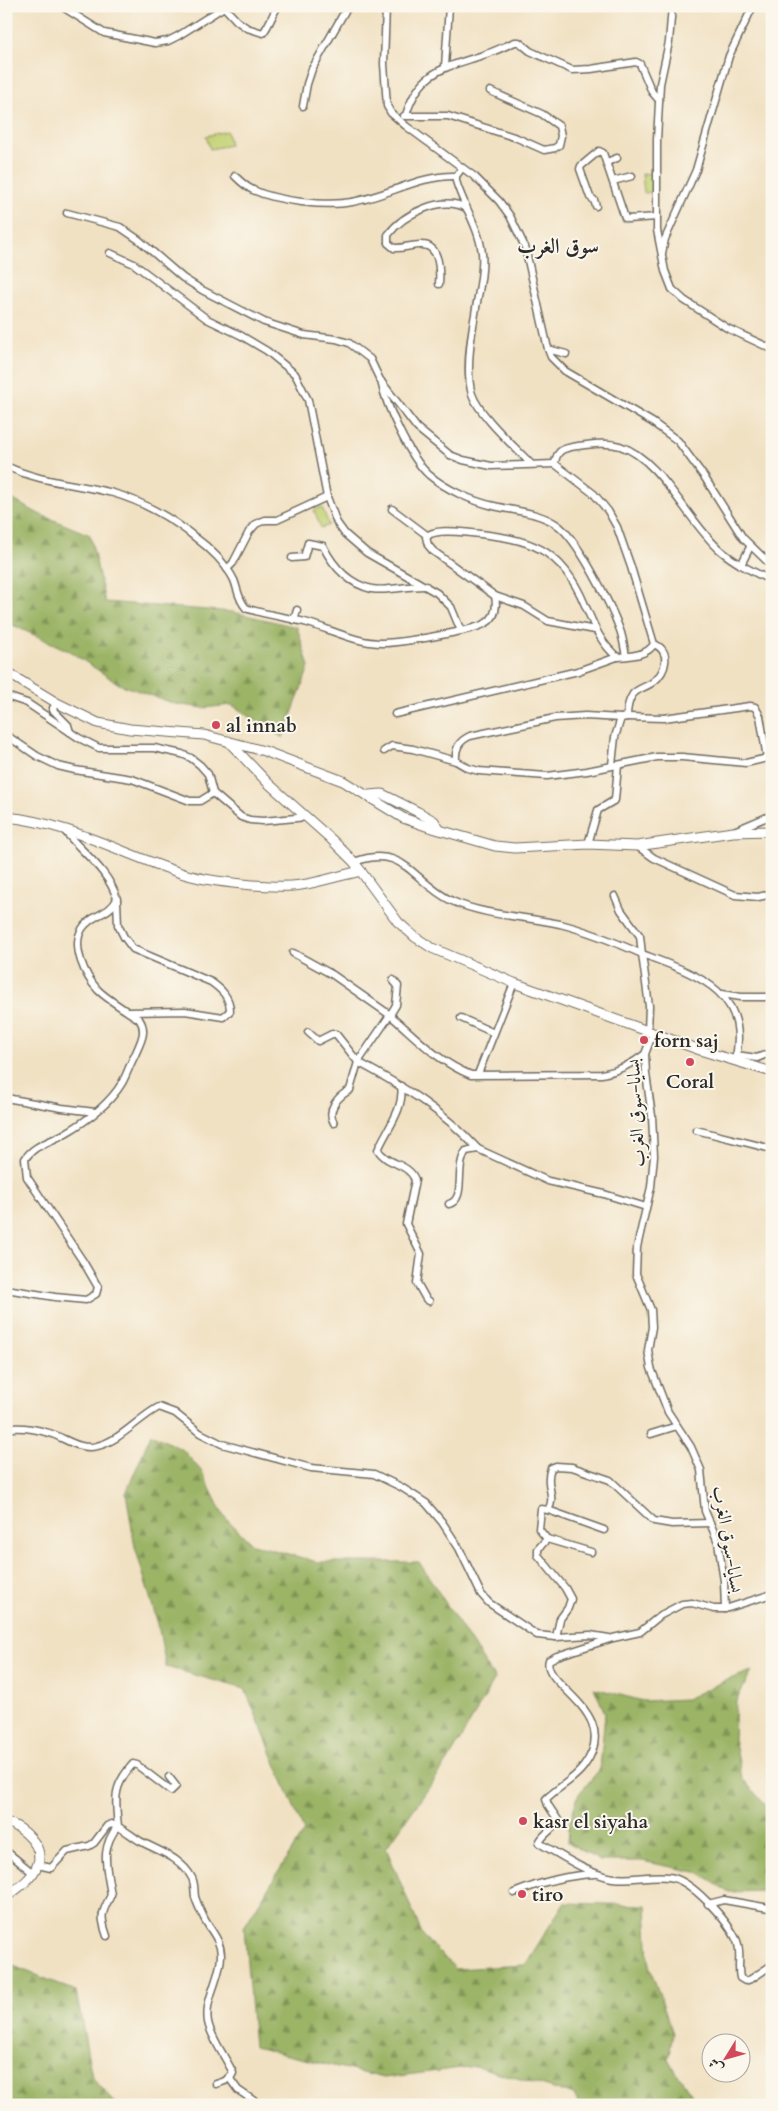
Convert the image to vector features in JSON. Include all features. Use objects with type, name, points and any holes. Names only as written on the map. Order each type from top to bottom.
[{"type":"main road","points":[[6,672],[57,703],[90,720],[109,726],[185,732],[228,741],[309,766],[344,780],[400,816],[506,848],[588,844],[637,846],[733,832],[772,831]]},
{"type":"main road","points":[[228,741],[268,783],[354,862],[380,901],[398,922],[415,937],[432,948],[514,983],[651,1032],[735,1058],[772,1072]]},
{"type":"main road","points":[[369,795],[382,794],[434,821],[439,829]]},
{"type":"main road","points":[[400,816],[406,807]]},
{"type":"main road","points":[[6,817],[30,820],[63,829],[185,874],[210,880],[300,886],[361,871]]},
{"type":"main road","points":[[6,1822],[22,1830],[32,1839],[38,1850],[38,1864],[33,1873],[25,1883],[6,1897]]},
{"type":"street","points":[[61,6],[104,33],[155,43],[168,41],[178,36],[225,7],[247,28],[263,33],[271,24],[274,12],[278,6]]},
{"type":"street","points":[[303,106],[306,84],[312,69],[345,11],[350,6]]},
{"type":"street","points":[[386,6],[384,64],[387,106],[390,113],[475,177],[499,201],[510,216],[525,247],[551,357],[566,371],[652,422],[678,441],[705,478],[733,525],[750,547],[772,566]]},
{"type":"street","points":[[445,66],[449,6]]},
{"type":"street","points":[[673,6],[659,100],[657,217],[659,249],[669,283],[677,294],[727,328],[772,349]]},
{"type":"street","points":[[662,257],[665,239],[698,164],[730,56],[753,6]]},
{"type":"street","points":[[406,115],[419,87],[445,66],[485,55],[515,42],[520,42],[530,51],[572,70],[636,62],[640,64],[652,92],[659,100]]},
{"type":"street","points":[[399,119],[406,115],[448,116],[517,138],[544,150],[555,148],[558,145],[561,136],[559,126],[542,114],[490,91]]},
{"type":"street","points":[[596,206],[594,200],[590,197],[580,169],[581,166],[600,152],[603,152],[625,218],[657,217]]},
{"type":"street","points":[[606,162],[617,158]]},
{"type":"street","points":[[462,168],[456,176],[459,192],[476,229],[482,252],[482,266],[472,332],[469,377],[472,393],[481,410],[531,464]]},
{"type":"street","points":[[235,176],[254,191],[283,199],[339,203],[352,202],[424,179],[456,176]]},
{"type":"street","points":[[613,181],[632,176]]},
{"type":"street","points":[[439,284],[438,263],[430,248],[424,244],[394,248],[388,243],[388,235],[406,219],[427,208],[452,203],[466,208]]},
{"type":"street","points":[[67,213],[120,227],[139,240],[183,278],[264,322],[304,335],[336,339],[349,343],[370,360],[380,380],[388,407],[417,459],[428,474],[466,496],[495,506],[538,516],[556,524],[568,533],[582,553],[620,630],[626,656]]},
{"type":"street","points":[[110,253],[134,264],[207,319],[240,335],[295,374],[308,400],[327,497],[337,523],[345,534],[376,559],[427,586],[451,607],[461,631]]},
{"type":"street","points":[[548,349],[566,354]]},
{"type":"street","points":[[380,380],[417,428],[450,455],[463,460],[492,466],[555,464],[594,494],[608,510],[617,527],[654,644],[664,651],[667,657],[653,683],[634,693],[630,698],[615,737],[615,800],[598,810],[588,844]]},
{"type":"street","points":[[555,464],[556,456],[562,449],[573,447],[604,444],[619,446],[631,451],[664,480],[708,539],[741,565],[772,581]]},
{"type":"street","points":[[6,466],[32,476],[132,499],[196,538],[227,569],[234,582],[239,599],[246,608],[294,620],[359,640],[381,643],[477,627],[492,618],[496,611],[495,596]]},
{"type":"street","points":[[227,569],[233,563],[249,532],[256,524],[265,520],[277,520],[327,497]]},
{"type":"street","points":[[392,509],[428,536]]},
{"type":"street","points":[[428,536],[439,532],[469,533],[518,540],[536,545],[553,558],[574,581],[601,642],[617,657]]},
{"type":"street","points":[[428,536],[428,545],[433,551],[495,596],[524,606],[548,621],[595,630]]},
{"type":"street","points":[[292,558],[304,557],[308,542],[323,546],[340,572],[364,586],[373,589],[427,586]]},
{"type":"street","points":[[741,565],[750,547]]},
{"type":"street","points":[[294,620],[297,610]]},
{"type":"street","points":[[395,714],[578,671],[617,657],[646,651],[654,644]]},
{"type":"street","points":[[6,696],[27,703],[70,732],[99,748],[154,748],[182,754],[200,765],[208,774],[213,793],[241,818],[250,820],[307,817]]},
{"type":"street","points":[[57,703],[52,708],[68,725],[70,732]]},
{"type":"street","points":[[384,751],[392,746],[413,749],[456,761],[468,768],[479,771],[547,776],[587,771],[657,757],[682,757],[746,763],[769,758],[760,716],[756,707],[750,706],[664,718],[585,716],[555,718],[470,736],[459,743],[455,755],[456,761]]},
{"type":"street","points":[[6,735],[45,760],[66,768],[132,779],[190,801],[200,801],[213,793]]},
{"type":"street","points":[[733,832],[772,816]]},
{"type":"street","points":[[63,829],[74,843],[98,865],[115,892],[118,925],[133,949],[143,955],[211,982],[220,989],[230,1004],[230,1011],[223,1016],[185,1011],[128,1012]]},
{"type":"street","points":[[637,846],[654,858],[735,895],[751,898],[772,894]]},
{"type":"street","points":[[354,862],[368,857],[381,856],[394,859],[403,864],[432,890],[453,901],[492,914],[567,926],[605,938],[677,967],[722,994],[741,997],[772,997]]},
{"type":"street","points":[[615,896],[621,910],[640,936],[651,1032]]},
{"type":"street","points":[[6,1289],[42,1296],[86,1300],[96,1294],[98,1287],[27,1177],[25,1159],[37,1147],[62,1135],[109,1101],[122,1083],[141,1041],[144,1025],[139,1019],[98,990],[86,970],[78,948],[83,928],[93,918],[112,908],[117,899]]},
{"type":"street","points":[[293,953],[333,975],[390,1015],[437,1057],[452,1067],[471,1075],[602,1074],[616,1072],[627,1067],[645,1054]]},
{"type":"street","points":[[334,1123],[330,1116],[331,1110],[343,1093],[350,1090],[358,1062],[396,1005],[398,986],[393,980]]},
{"type":"street","points":[[478,1074],[514,983]]},
{"type":"street","points":[[722,994],[732,1009],[738,1024],[735,1058],[757,1058],[772,1052]]},
{"type":"street","points":[[461,1018],[494,1034]]},
{"type":"street","points":[[308,1032],[318,1041],[336,1034],[358,1062],[401,1086],[455,1124],[478,1148],[548,1181],[604,1194],[646,1207]]},
{"type":"street","name":"بسايا-سوق الغرب","points":[[651,1032],[645,1054],[654,1139],[653,1174],[637,1247],[636,1274],[651,1310],[652,1318],[648,1350],[651,1368],[664,1404],[690,1447],[701,1470],[705,1511],[718,1542],[724,1581],[725,1609],[714,1610],[692,1603],[682,1604],[666,1611],[640,1632],[613,1638],[557,1656],[547,1663],[555,1677],[587,1712],[592,1723],[594,1736],[591,1751],[584,1766],[546,1799],[558,1820],[556,1826],[542,1837],[539,1844],[598,1874],[625,1880],[648,1876],[674,1878],[690,1887],[730,1929],[740,1952],[740,1978],[745,1981],[751,1979],[772,1965]]},
{"type":"street","points":[[401,1086],[402,1094],[399,1108],[378,1150],[384,1158],[408,1170],[416,1180],[406,1224],[421,1254],[417,1272],[417,1283],[429,1301]]},
{"type":"street","points":[[6,1098],[95,1112]]},
{"type":"street","points":[[696,1130],[772,1149]]},
{"type":"street","points":[[449,1204],[456,1201],[458,1197],[462,1157],[466,1151],[478,1148]]},
{"type":"street","points":[[6,1429],[15,1427],[35,1429],[79,1446],[96,1446],[114,1438],[154,1410],[163,1408],[180,1416],[200,1433],[222,1444],[311,1468],[374,1474],[417,1497],[434,1511],[460,1548],[476,1586],[489,1603],[537,1635],[556,1637],[580,1635],[613,1638]]},
{"type":"street","points":[[651,1434],[677,1426]]},
{"type":"street","points":[[548,1510],[552,1498],[547,1482],[548,1475],[551,1468],[561,1466],[610,1480],[645,1515],[654,1521],[672,1524],[710,1523]]},
{"type":"street","points":[[591,1552],[547,1539],[539,1529],[541,1510],[548,1510],[604,1530]]},
{"type":"street","points":[[547,1539],[538,1549],[538,1554],[565,1588],[571,1599],[568,1608],[560,1620],[556,1637]]},
{"type":"street","points":[[725,1609],[772,1594]]},
{"type":"street","points":[[107,1936],[102,1921],[102,1913],[111,1895],[105,1870],[109,1837],[118,1826],[116,1790],[125,1773],[133,1764],[137,1764],[171,1791],[176,1786],[169,1777]]},
{"type":"street","points":[[38,1864],[51,1868],[67,1851],[94,1843],[107,1826],[111,1824],[118,1826],[141,1842],[173,1858],[192,1877],[196,1898],[204,1919],[219,1943],[221,1954],[215,1983],[209,1995],[208,2022],[211,2032],[233,2073]]},
{"type":"street","points":[[6,1851],[33,1873]]},
{"type":"street","points":[[514,1893],[549,1880],[575,1875],[598,1874]]},
{"type":"street","points":[[708,1904],[724,1900],[769,1908]]},
{"type":"street","points":[[216,2084],[225,2081],[233,2073]]},
{"type":"street","points":[[233,2073],[230,2079],[236,2088],[260,2105]]},
{"type":"green space","points":[[227,131],[230,145],[210,149],[206,136]]},
{"type":"green space","points":[[652,173],[653,192],[644,193],[642,174]]},
{"type":"green space","points":[[6,496],[39,514],[90,535],[105,602],[233,612],[297,627],[309,667],[283,738],[232,705],[203,708],[175,704],[119,684],[69,651],[6,622]]},
{"type":"green space","points":[[322,507],[329,525],[321,528],[314,510]]},
{"type":"green space","points":[[151,1434],[183,1450],[202,1472],[223,1515],[252,1544],[317,1562],[419,1562],[495,1679],[448,1761],[386,1848],[423,1936],[456,1969],[525,1965],[564,1903],[646,1905],[649,1965],[673,2033],[668,2059],[699,2105],[580,2105],[574,2095],[476,2066],[384,2078],[254,2047],[244,1927],[304,1831],[245,1689],[166,1667],[158,1624],[135,1547],[126,1493]]},
{"type":"green space","points":[[752,1671],[736,1701],[734,1738],[742,1778],[767,1807],[772,1808],[772,1891],[729,1892],[696,1872],[642,1861],[600,1861],[568,1842],[569,1825],[578,1795],[600,1769],[605,1713],[594,1688],[643,1701],[686,1699],[724,1681]]},
{"type":"green space","points":[[6,1963],[76,1991],[92,2077],[117,2105],[6,2105]]},
{"type":"place","name":"al innab","points":[[216,725]]},
{"type":"place","name":"forn saj","points":[[644,1040]]},
{"type":"place","name":"Coral","points":[[690,1062]]},
{"type":"place","name":"kasr el siyaha","points":[[523,1821]]},
{"type":"place","name":"tiro","points":[[522,1894]]},
{"type":"district","name":"سوق الغرب","points":[[558,246]]}]
